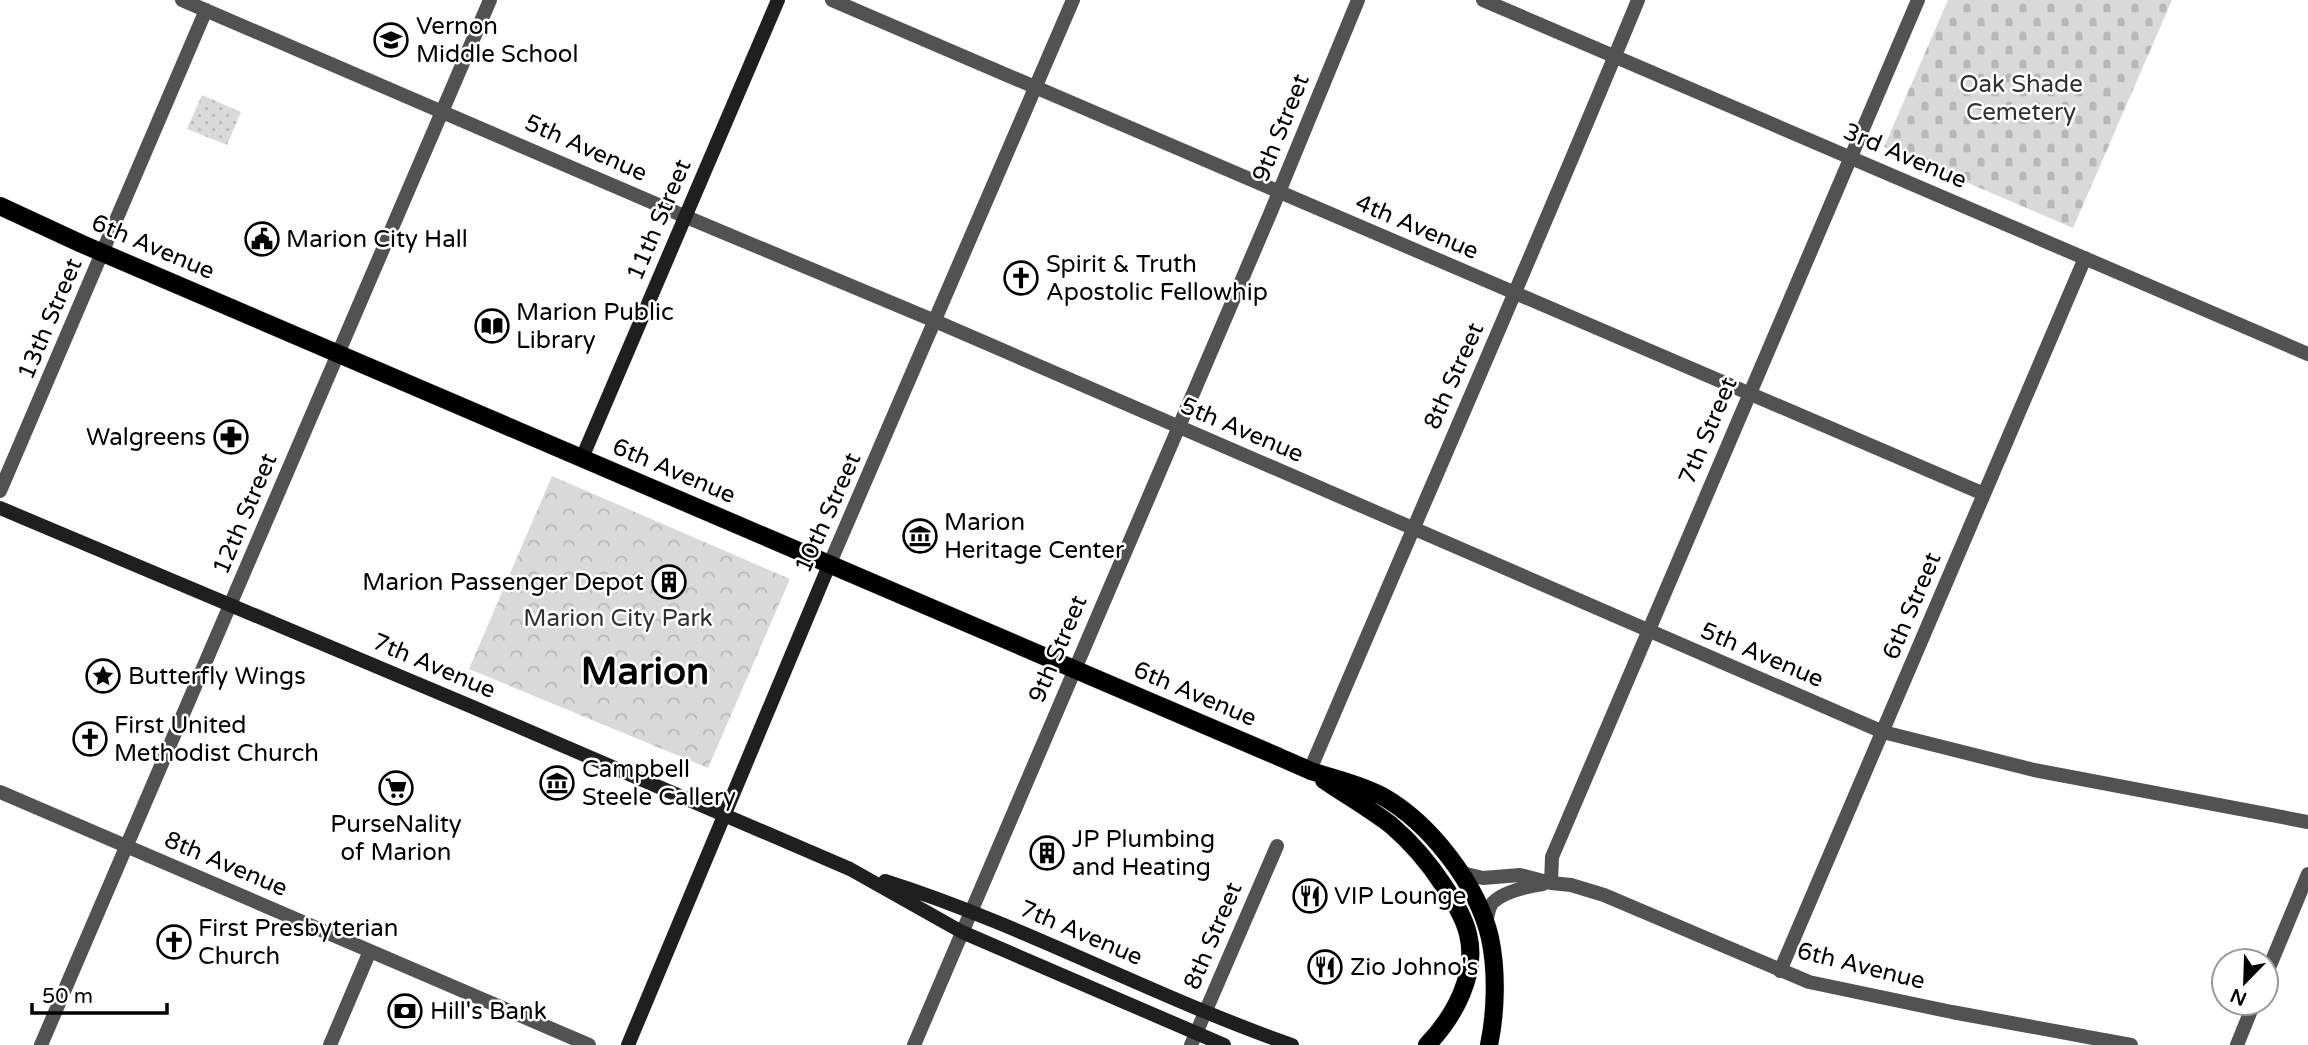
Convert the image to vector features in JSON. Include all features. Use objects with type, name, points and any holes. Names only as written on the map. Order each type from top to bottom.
[{"type":"main road","name":"11th Street","points":[[582,458],[778,0]]},
{"type":"main road","name":"6th Avenue","points":[[0,208],[1310,770],[1382,796],[1406,813],[1428,834],[1462,873]]},
{"type":"main road","name":"7th Avenue","points":[[0,508],[850,869],[971,910],[1292,1045]]},
{"type":"main road","name":"10th Street","points":[[628,1045],[830,563]]},
{"type":"main road","name":"6th Avenue","points":[[1310,770],[1391,825],[1419,852],[1456,906],[1467,930],[1469,943],[1466,978],[1461,995],[1447,1020],[1427,1045]]},
{"type":"main road","name":"7th Avenue","points":[[850,869],[962,932],[1194,1039],[1224,1045]]},
{"type":"main road","points":[[1462,873],[1491,941],[1494,986],[1489,1045]]},
{"type":"street","name":"5th Avenue","points":[[182,0],[935,321],[1883,732],[2034,769],[2308,822]]},
{"type":"street","name":"12th Street","points":[[41,1045],[490,0]]},
{"type":"street","name":"4th Avenue","points":[[832,0],[1750,396],[1984,494]]},
{"type":"street","name":"10th Street","points":[[830,563],[1073,0]]},
{"type":"street","name":"9th Street","points":[[914,1045],[1279,193],[1358,0]]},
{"type":"street","name":"3rd Avenue","points":[[1483,0],[2308,354]]},
{"type":"street","name":"8th Street","points":[[1310,770],[1516,293],[1638,0]]},
{"type":"street","name":"7th Street","points":[[1551,883],[1552,857],[1918,0]]},
{"type":"street","name":"13th Street","points":[[0,491],[206,10]]},
{"type":"street","name":"6th Street","points":[[1780,971],[2085,258]]},
{"type":"street","name":"8th Avenue","points":[[0,792],[589,1045]]},
{"type":"street","name":"8th Street","points":[[1194,1039],[1277,845]]},
{"type":"street","name":"6th Avenue","points":[[1462,873],[1483,878],[1520,875],[1572,885],[1604,895],[1780,971],[1822,985],[2130,1045]]},
{"type":"street","points":[[2278,947],[2308,874]]},
{"type":"street","name":"6th Avenue","points":[[1486,924],[1489,907],[1497,898],[1527,886],[1551,883]]},
{"type":"street","points":[[330,1045],[370,951]]},
{"type":"street","points":[[2236,1045],[2248,1017]]},
{"type":"green space","name":"Oak Shade Cemetery","points":[[1948,0],[2172,0],[2073,228],[1884,147]]},
{"type":"green space","points":[[202,95],[241,112],[227,145],[187,129]]},
{"type":"green space","name":"Marion City Park","points":[[552,476],[790,579],[708,768],[469,669]]},
{"type":"place","name":"Vernon Middle School","points":[[391,40]]},
{"type":"place","name":"Marion City Hall","points":[[262,239]]},
{"type":"place","name":"Spirit & Truth Apostolic Fellowhip","points":[[1021,278]]},
{"type":"place","name":"Marion Public Library","points":[[492,326]]},
{"type":"place","name":"Walgreens","points":[[231,437]]},
{"type":"place","name":"Marion Heritage Center","points":[[920,536]]},
{"type":"place","name":"Marion Passenger Depot","points":[[669,582]]},
{"type":"place","name":"Butterfly Wings","points":[[103,676]]},
{"type":"place","name":"First United Methodist Church","points":[[90,739]]},
{"type":"place","name":"Campbell Steele Callery","points":[[557,783]]},
{"type":"place","name":"PurseNality of Marion","points":[[396,788]]},
{"type":"place","name":"JP Plumbing and Heating","points":[[1047,853]]},
{"type":"place","name":"VIP Lounge","points":[[1310,896]]},
{"type":"place","name":"First Presbyterian Church","points":[[174,942]]},
{"type":"place","name":"Zio Johno's","points":[[1325,967]]},
{"type":"place","name":"Hill's Bank","points":[[405,1011]]},
{"type":"district","name":"Marion","points":[[645,672]]}]
